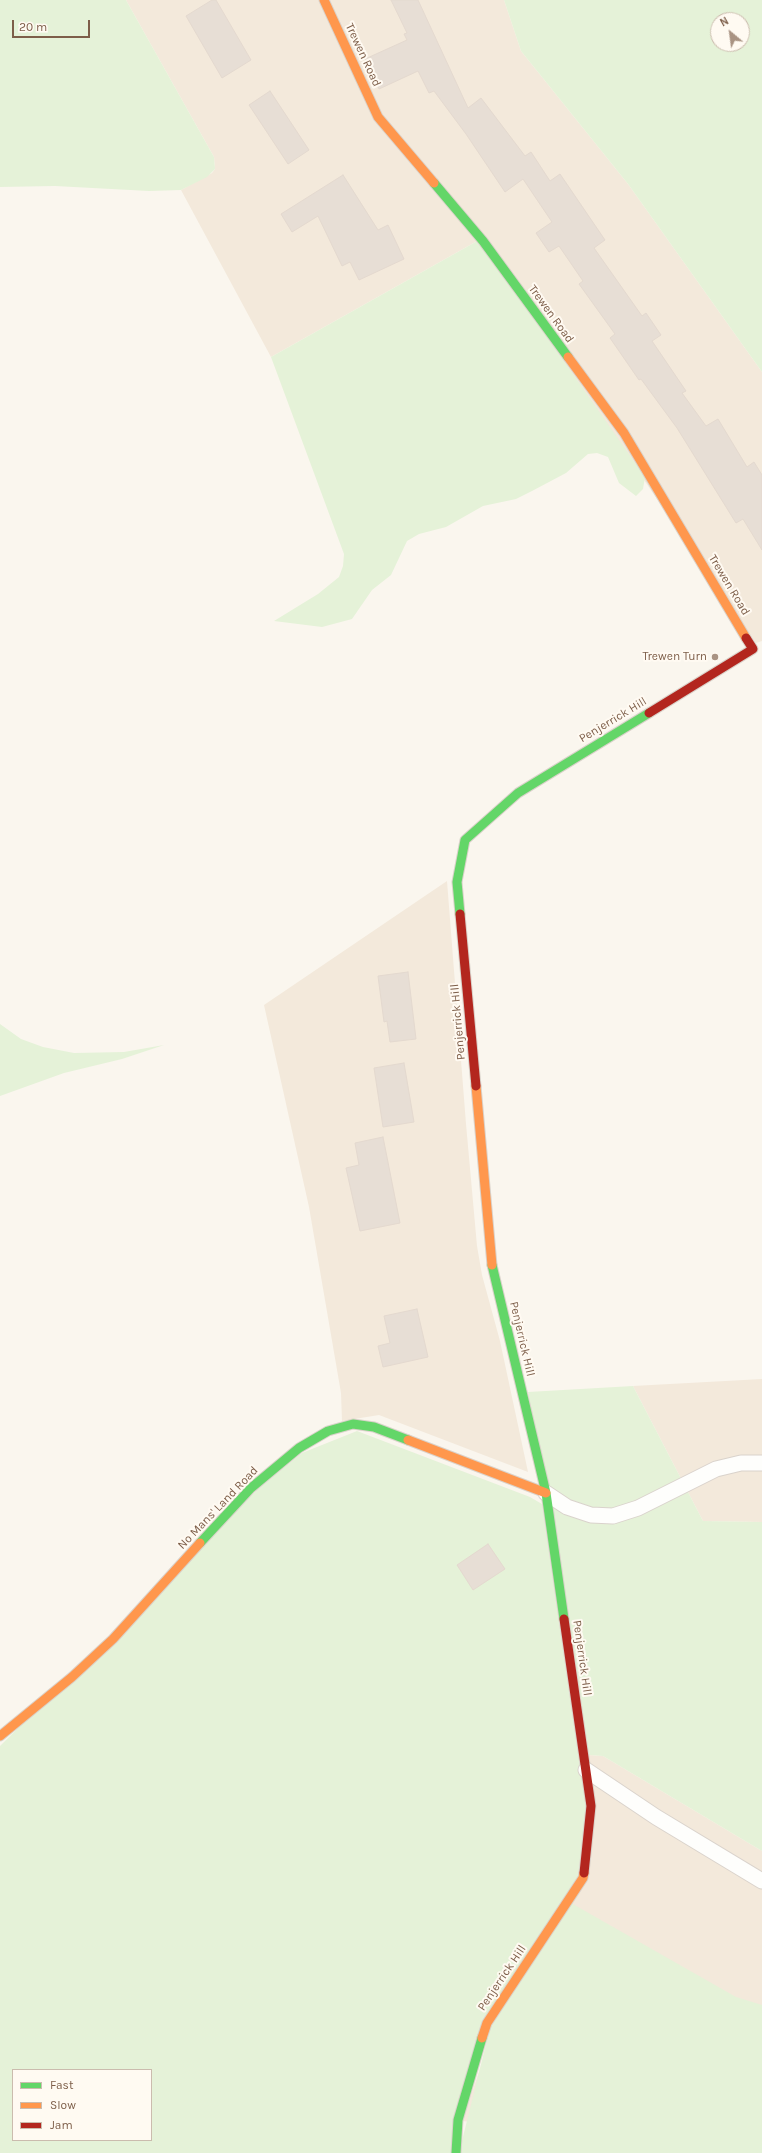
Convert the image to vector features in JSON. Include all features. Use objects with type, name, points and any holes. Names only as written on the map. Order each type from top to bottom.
[{"type":"street","name":"Trewen Road","points":[[324,0],[378,117],[483,241],[624,433],[753,649]]},
{"type":"street","name":"Penjerrick Hill","points":[[456,2153],[458,2120],[487,2023],[583,1878],[591,1806],[546,1493],[492,1265],[457,882],[465,840],[518,793],[753,649]]},
{"type":"street","name":"No Mans' Land Road","points":[[0,1736],[72,1677],[113,1639],[251,1488],[299,1448],[328,1431],[353,1424],[374,1427],[546,1493]]},
{"type":"lane","points":[[546,1493],[567,1507],[585,1513],[613,1516],[638,1508],[716,1469],[741,1463],[762,1463]]},
{"type":"lane","points":[[586,1770],[656,1817],[762,1881]]},
{"type":"shaded area","points":[[126,0],[504,0],[521,51],[628,184],[762,372],[762,641],[756,643],[479,240],[271,357],[181,190],[212,173],[215,169],[214,157]]},
{"type":"shaded area","points":[[447,881],[477,1246],[482,1275],[500,1341],[528,1472],[379,1415],[342,1421],[341,1393],[309,1207],[264,1005]]},
{"type":"shaded area","points":[[762,1379],[762,1522],[703,1521],[633,1386]]},
{"type":"shaded area","points":[[589,1755],[603,1756],[762,1851],[762,2153],[462,2121]]},
{"type":"green space","points":[[0,0],[126,0],[214,157],[215,169],[207,177],[181,190],[149,191],[55,186],[0,187]]},
{"type":"green space","points":[[504,0],[762,0],[762,372],[628,184],[521,51]]},
{"type":"green space","points":[[479,240],[645,477],[643,489],[636,496],[619,483],[608,457],[597,453],[588,454],[566,473],[516,499],[483,506],[446,527],[419,534],[407,541],[391,575],[372,590],[352,619],[322,627],[274,621],[318,594],[339,577],[343,566],[344,554],[271,357]]},
{"type":"green space","points":[[0,1024],[21,1039],[43,1047],[74,1053],[124,1052],[164,1045],[122,1059],[64,1073],[0,1096]]},
{"type":"green space","points":[[633,1386],[703,1521],[762,1522],[762,1851],[603,1756],[589,1755],[528,1392]]},
{"type":"green space","points":[[357,1431],[530,1497],[542,1504],[586,1807],[578,1877],[483,2020],[452,2153],[0,2153],[0,1746],[259,1488],[302,1453]]},
{"type":"green space","points":[[571,1903],[736,1997],[762,2005],[762,2153],[459,2153],[491,2024]]},
{"type":"building","points":[[212,0],[216,0],[251,60],[222,78],[186,16]]},
{"type":"building","points":[[391,0],[418,0],[468,108],[481,98],[525,156],[531,152],[550,181],[560,174],[605,240],[594,248],[642,316],[646,313],[661,335],[652,341],[686,391],[682,393],[706,426],[718,419],[747,467],[754,462],[762,475],[762,550],[743,519],[736,523],[677,428],[641,379],[639,380],[610,338],[615,334],[579,284],[583,281],[559,246],[549,252],[536,233],[552,222],[523,179],[505,192],[466,134],[434,91],[429,93],[418,71],[379,89],[365,59],[407,40],[404,34],[407,33]]},
{"type":"building","points":[[270,91],[309,150],[288,164],[249,105]]},
{"type":"building","points":[[343,175],[378,230],[388,225],[404,259],[359,280],[350,262],[342,266],[318,216],[292,232],[281,214]]},
{"type":"building","points":[[408,972],[416,1039],[390,1042],[387,1021],[384,1022],[378,976]]},
{"type":"building","points":[[404,1063],[414,1122],[383,1127],[374,1068]]},
{"type":"building","points":[[383,1137],[400,1223],[360,1231],[346,1168],[359,1165],[355,1143]]},
{"type":"building","points":[[417,1309],[428,1357],[383,1367],[378,1346],[390,1343],[384,1316]]},
{"type":"building","points":[[488,1544],[505,1569],[473,1590],[457,1565]]},
{"type":"traffic: fast","points":[[434,183],[483,241],[568,357]]},
{"type":"traffic: fast","points":[[460,914],[457,882],[465,840],[518,793],[649,713]]},
{"type":"traffic: fast","points":[[492,1265],[546,1493],[564,1619]]},
{"type":"traffic: fast","points":[[200,1543],[251,1488],[299,1448],[328,1431],[353,1424],[374,1427],[408,1440]]},
{"type":"traffic: fast","points":[[456,2153],[458,2120],[482,2038]]},
{"type":"traffic: slow","points":[[324,0],[378,117],[434,183]]},
{"type":"traffic: slow","points":[[568,357],[624,433],[746,638]]},
{"type":"traffic: slow","points":[[476,1086],[492,1265]]},
{"type":"traffic: slow","points":[[408,1440],[546,1493]]},
{"type":"traffic: slow","points":[[0,1736],[72,1677],[113,1639],[200,1543]]},
{"type":"traffic: slow","points":[[482,2038],[487,2023],[583,1878],[584,1873]]},
{"type":"traffic: jam","points":[[649,713],[753,649],[746,638]]},
{"type":"traffic: jam","points":[[460,914],[476,1086]]},
{"type":"traffic: jam","points":[[564,1619],[591,1806],[584,1873]]},
{"type":"place","name":"Trewen Turn","points":[[715,657]]}]
